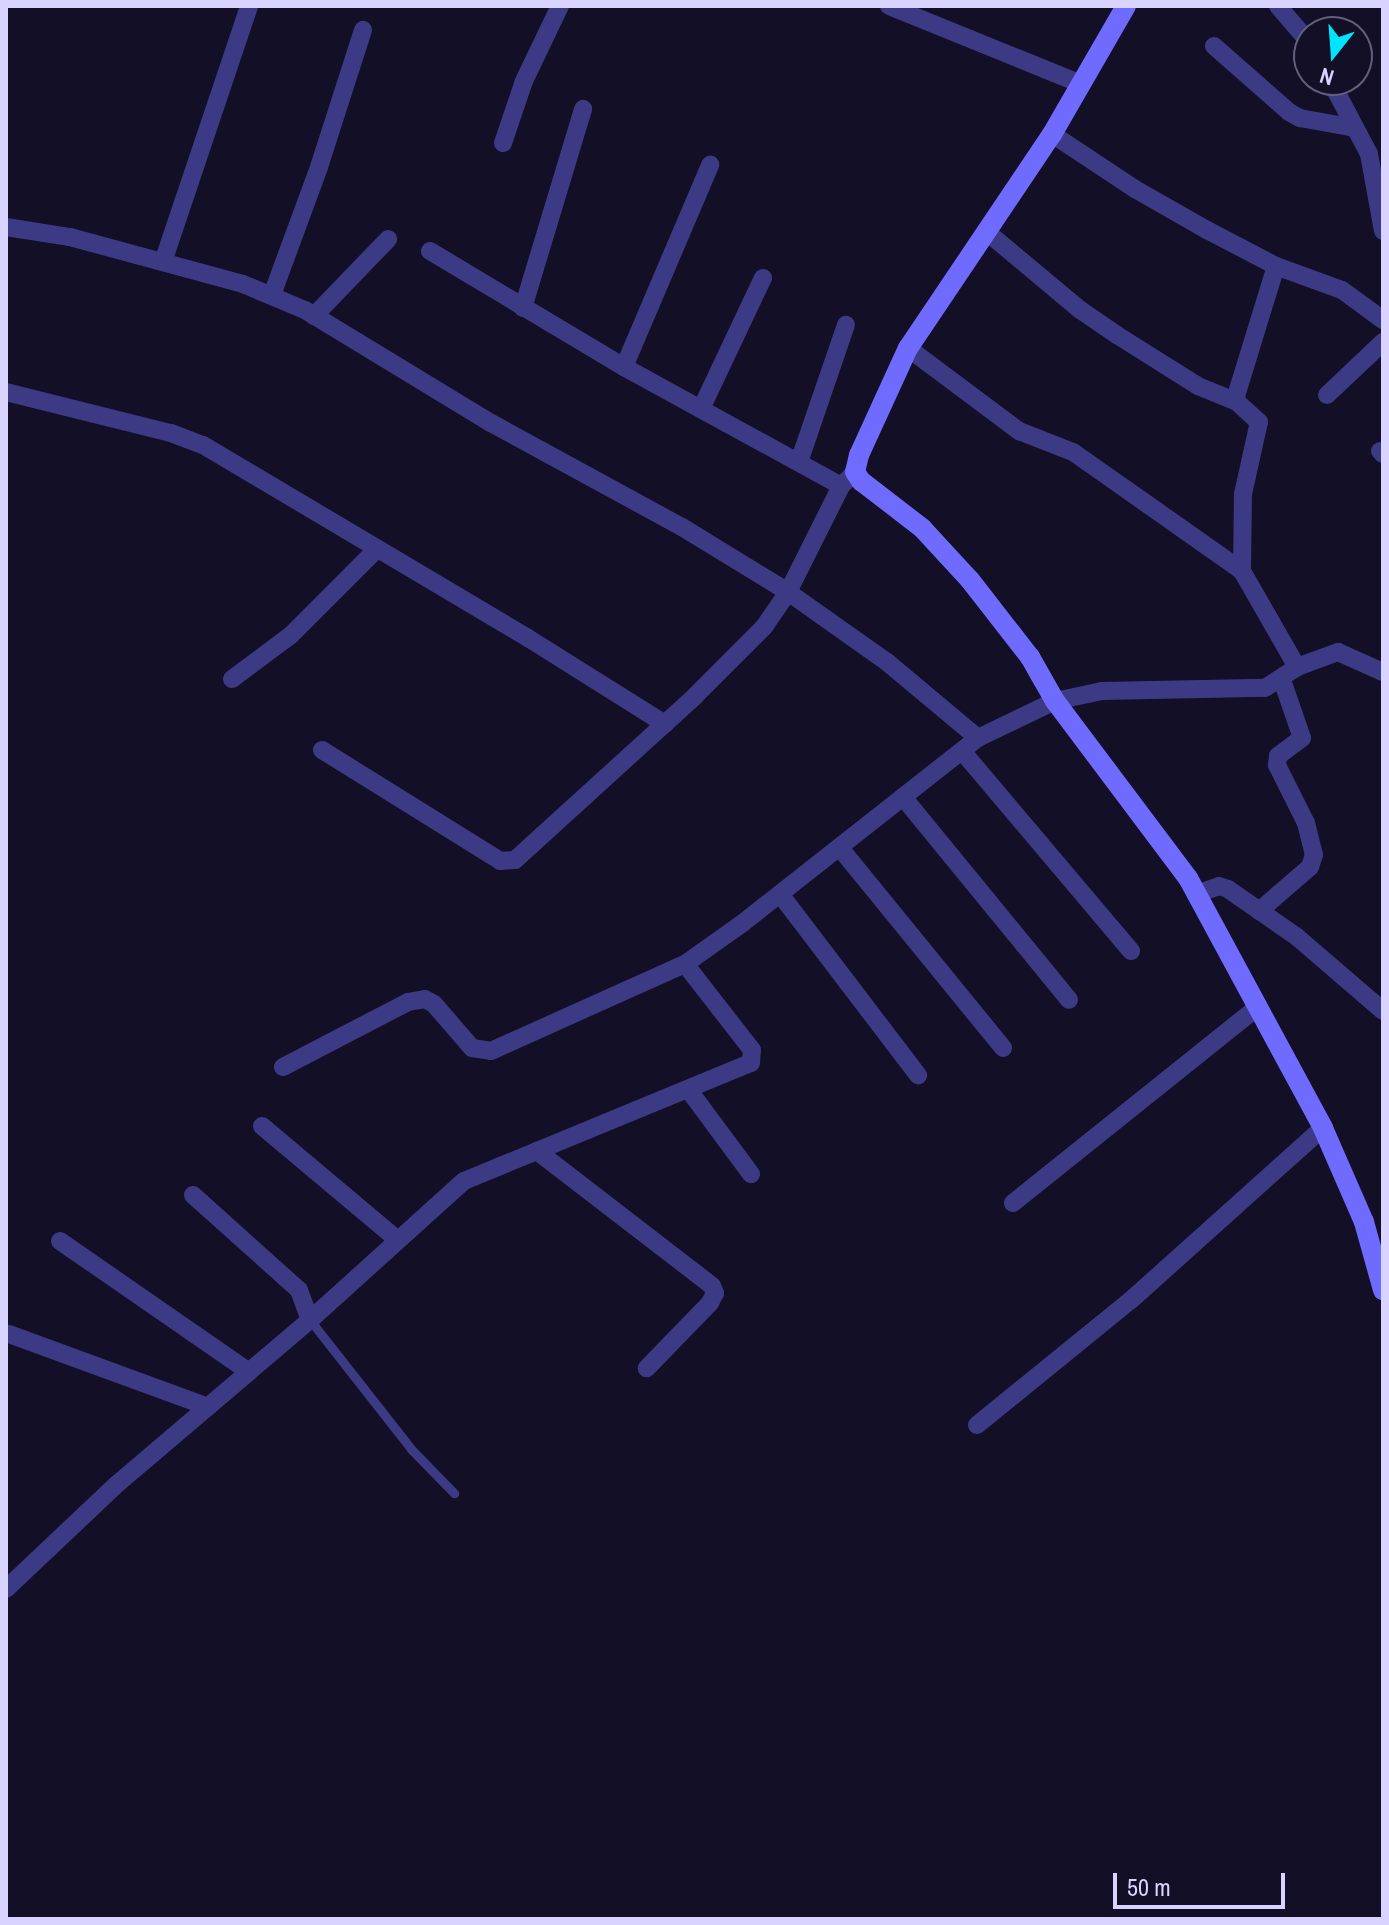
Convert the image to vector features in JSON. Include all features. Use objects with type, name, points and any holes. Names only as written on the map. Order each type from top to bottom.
[{"type":"street","points":[[503,143],[524,81],[560,6]]},
{"type":"street","points":[[889,6],[1081,84]]},
{"type":"street","points":[[322,750],[508,863],[665,724],[764,627],[788,592],[848,479],[908,348],[1052,134],[1126,6]]},
{"type":"street","points":[[163,262],[249,7]]},
{"type":"street","points":[[272,295],[319,167],[363,30]]},
{"type":"street","points":[[1214,46],[1289,112],[1300,118],[1355,128]]},
{"type":"street","points":[[1338,96],[1355,128],[1376,154],[1383,231]]},
{"type":"street","points":[[523,308],[583,109]]},
{"type":"street","points":[[1052,134],[1135,189],[1276,266],[1342,290],[1383,320]]},
{"type":"street","points":[[624,367],[710,165]]},
{"type":"street","points":[[6,227],[70,237],[163,262],[272,295],[314,316],[491,423],[682,527],[788,592],[887,662],[978,738]]},
{"type":"street","points":[[987,232],[1104,327],[1198,386],[1237,402],[1259,422],[1243,494],[1242,571]]},
{"type":"street","points":[[314,316],[388,239]]},
{"type":"street","points":[[430,251],[624,367],[799,462],[861,481],[941,546],[1030,657],[1055,701],[1164,843],[1196,894],[1323,1128],[1364,1222],[1382,1285]]},
{"type":"street","points":[[1237,402],[1276,266]]},
{"type":"street","points":[[701,409],[763,278]]},
{"type":"street","points":[[799,462],[846,325]]},
{"type":"street","points":[[1327,395],[1383,342]]},
{"type":"street","points":[[908,348],[1019,431],[1073,452],[1242,571],[1297,667]]},
{"type":"street","points":[[6,392],[190,439],[665,724]]},
{"type":"street","points":[[232,679],[291,635],[377,549]]},
{"type":"street","points":[[283,1067],[408,1002],[425,999],[434,1004],[472,1048],[491,1051],[685,964],[840,848],[978,738],[1055,701],[1102,691],[1265,688],[1282,680],[1297,667],[1338,652],[1383,672]]},
{"type":"street","points":[[1259,911],[1310,867],[1314,855],[1306,823],[1277,765],[1278,756],[1302,738],[1282,680]]},
{"type":"street","points":[[962,751],[1131,951]]},
{"type":"street","points":[[903,797],[1069,1000]]},
{"type":"street","points":[[840,848],[1003,1048]]},
{"type":"street","points":[[1196,894],[1224,886],[1297,937],[1383,1011]]},
{"type":"street","points":[[780,894],[918,1075]]},
{"type":"street","points":[[6,1589],[116,1485],[310,1320],[464,1181],[744,1066],[753,1057],[685,964]]},
{"type":"street","points":[[1013,1203],[1256,1008]]},
{"type":"street","points":[[688,1089],[751,1174]]},
{"type":"street","points":[[262,1126],[398,1240]]},
{"type":"street","points":[[977,1425],[1131,1300],[1323,1128]]},
{"type":"street","points":[[537,1151],[712,1286],[715,1293],[710,1303],[647,1368]]},
{"type":"street","points":[[193,1195],[291,1281],[304,1299],[310,1320]]},
{"type":"street","points":[[60,1241],[249,1372]]},
{"type":"street","points":[[9,1334],[208,1407]]},
{"type":"lane","points":[[310,1320],[411,1449],[454,1493]]}]
